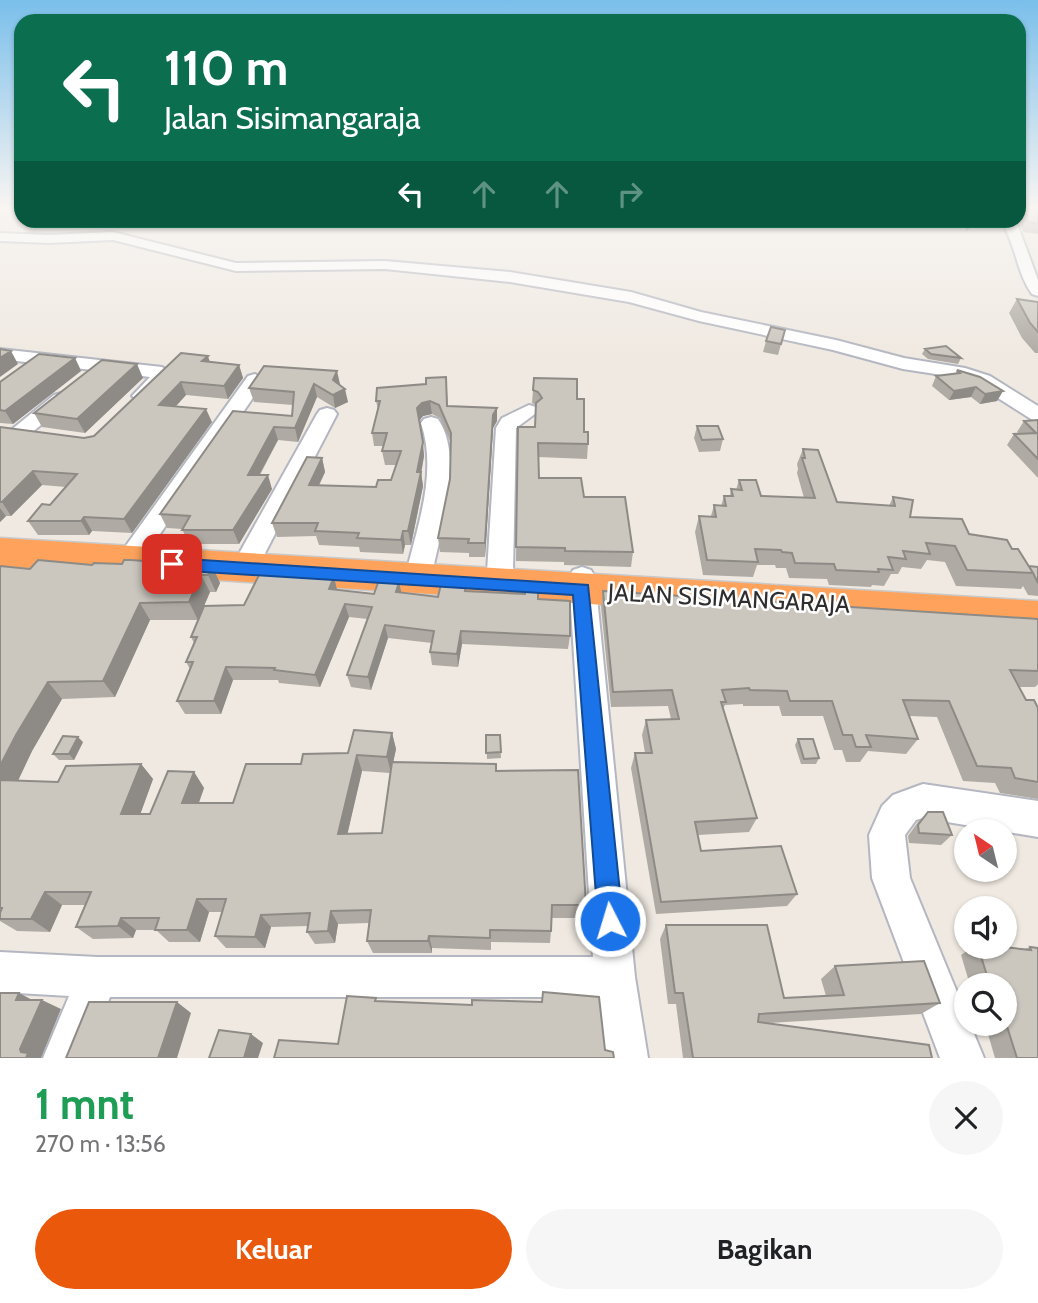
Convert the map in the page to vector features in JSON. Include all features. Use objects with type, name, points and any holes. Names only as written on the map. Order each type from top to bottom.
[{"type":"highway","name":"JALAN SISIMANGARAJA","points":[[12,548],[500,572],[582,583],[1038,617]]},
{"type":"highway","name":"JALAN SISIMANGARAJA","points":[[12,548],[272,571],[1038,602]]},
{"type":"street","points":[[201,257],[236,267],[385,265],[510,277],[631,297],[699,316],[836,345],[902,363],[958,372],[983,380],[1038,415]]},
{"type":"street","points":[[1020,257],[1029,281],[1038,292]]},
{"type":"street","points":[[0,354],[162,373],[128,410]]},
{"type":"street","points":[[21,374],[42,358]]},
{"type":"street","points":[[9,432],[104,365]]},
{"type":"street","points":[[134,552],[255,380]]},
{"type":"street","points":[[500,572],[506,428],[509,422],[529,411]]},
{"type":"street","points":[[249,559],[327,414]]},
{"type":"street","points":[[420,569],[439,484],[438,436],[431,423]]},
{"type":"street","points":[[9,432],[43,437]]},
{"type":"street","points":[[582,583],[615,977],[626,1058]]},
{"type":"street","points":[[962,1058],[891,878],[887,835],[894,818],[905,807],[923,800],[1038,819]]},
{"type":"street","points":[[0,972],[97,977],[615,977]]},
{"type":"street","points":[[65,1058],[97,977]]},
{"type":"building","points":[[1017,299],[1038,302],[1038,332],[1030,323]]},
{"type":"building","points":[[771,327],[785,330],[781,344],[766,341]]},
{"type":"building","points":[[946,346],[961,358],[931,354],[925,349]]},
{"type":"building","points":[[0,349],[11,351],[0,358]]},
{"type":"building","points":[[181,353],[208,356],[202,361],[239,365],[224,386],[181,382],[159,405],[206,409],[124,519],[84,517],[81,521],[28,521],[42,504],[50,505],[77,474],[33,471],[0,502],[0,427],[84,438],[94,436]]},
{"type":"building","points":[[39,354],[75,358],[5,411],[0,410],[0,382]]},
{"type":"building","points":[[102,360],[137,364],[77,419],[34,413]]},
{"type":"building","points":[[264,366],[337,371],[333,380],[345,389],[333,395],[314,384],[295,428],[274,427],[248,475],[268,475],[233,530],[182,530],[190,516],[160,514],[233,411],[292,416],[294,392],[249,388]]},
{"type":"building","points":[[957,370],[980,377],[1003,391],[985,394],[976,387],[954,391],[936,376],[960,373]]},
{"type":"building","points":[[446,377],[447,406],[497,408],[493,415],[485,543],[468,543],[469,539],[438,538],[450,479],[451,433],[439,405],[430,401],[417,408],[423,442],[417,472],[421,472],[408,531],[403,531],[401,540],[357,538],[359,533],[315,531],[318,523],[272,523],[307,457],[322,458],[309,485],[376,487],[378,480],[391,480],[401,451],[382,451],[387,433],[372,433],[380,401],[376,401],[377,388],[426,384],[426,378]]},
{"type":"building","points":[[534,378],[577,379],[577,399],[584,399],[584,432],[588,432],[588,444],[538,443],[539,478],[581,478],[584,497],[625,497],[633,552],[516,547],[518,427],[535,427],[536,403],[542,398],[533,390]]},
{"type":"building","points":[[1038,420],[1038,459],[1014,434],[1036,433],[1024,421]]},
{"type":"building","points":[[697,426],[718,426],[723,439],[702,440]]},
{"type":"building","points":[[803,449],[818,450],[837,502],[895,506],[893,497],[913,500],[910,517],[962,519],[969,534],[1007,540],[1012,549],[1018,549],[1033,573],[967,570],[955,546],[926,543],[930,554],[903,551],[906,559],[888,557],[893,570],[878,569],[879,572],[836,570],[834,564],[795,563],[792,553],[781,550],[755,549],[758,562],[707,560],[699,516],[716,517],[714,505],[726,506],[724,496],[733,496],[731,489],[742,490],[739,480],[756,480],[761,496],[815,498],[802,458],[805,458]]},
{"type":"building","points":[[38,560],[92,565],[122,564],[124,560],[131,560],[212,566],[208,575],[201,575],[189,602],[140,603],[103,681],[48,682],[0,766],[0,566],[30,569]]},
{"type":"building","points":[[1029,566],[1038,567],[1038,583],[1033,573]]},
{"type":"building","points":[[260,573],[334,577],[329,589],[374,594],[379,580],[399,582],[396,592],[438,597],[441,584],[466,586],[465,591],[525,594],[525,590],[538,590],[538,599],[570,601],[570,636],[461,631],[457,654],[430,652],[434,631],[385,625],[368,677],[347,675],[372,607],[345,604],[315,675],[274,670],[275,668],[226,667],[214,701],[177,701],[193,662],[186,662],[197,637],[191,637],[204,606],[244,605]]},
{"type":"building","points":[[603,591],[1038,619],[1038,671],[1010,670],[1026,700],[1034,700],[1038,708],[1038,782],[1015,778],[1011,768],[977,766],[949,701],[903,700],[918,739],[866,735],[871,747],[856,747],[852,735],[843,735],[832,701],[790,701],[787,691],[749,688],[722,690],[726,702],[721,702],[757,818],[695,822],[701,851],[781,846],[797,894],[661,902],[635,753],[652,753],[646,720],[679,719],[672,690],[613,692]]},
{"type":"building","points":[[354,730],[392,733],[387,757],[357,755],[338,834],[382,833],[392,762],[496,764],[496,771],[578,770],[586,905],[552,905],[551,931],[490,930],[490,938],[429,936],[428,941],[367,941],[371,910],[331,911],[328,931],[307,932],[310,913],[261,915],[255,937],[215,936],[226,899],[197,899],[187,930],[155,930],[159,918],[121,918],[118,926],[76,927],[91,892],[45,892],[31,919],[0,919],[0,780],[58,782],[66,766],[141,764],[121,814],[150,814],[168,771],[194,772],[182,803],[233,803],[246,764],[301,764],[303,754],[348,753]]},
{"type":"building","points":[[486,735],[500,735],[501,752],[486,753]]},
{"type":"building","points":[[63,736],[78,737],[69,754],[53,754]]},
{"type":"building","points":[[798,739],[813,739],[819,758],[804,759]]},
{"type":"building","points":[[928,812],[943,812],[952,835],[919,833],[918,825]]},
{"type":"building","points":[[666,925],[767,925],[784,998],[844,995],[835,966],[924,961],[940,1003],[759,1014],[758,1022],[929,1045],[932,1058],[693,1058],[683,993],[675,993]]},
{"type":"building","points":[[1017,948],[1038,948],[1038,1058],[1017,1058],[1010,1036],[1017,1036],[1017,973],[986,973],[982,959],[1017,959]]},
{"type":"building","points":[[543,992],[599,997],[605,1050],[613,1052],[614,1058],[274,1058],[279,1040],[338,1044],[347,996],[376,998],[375,1001],[472,1005],[472,1000],[542,1002]]},
{"type":"building","points":[[0,993],[19,993],[16,1000],[42,1000],[20,1049],[21,1052],[28,1053],[26,1058],[0,1058]]},
{"type":"building","points":[[89,1002],[177,1002],[158,1058],[66,1058]]},
{"type":"building","points":[[219,1030],[251,1034],[244,1058],[209,1058]]},
{"type":"route","points":[[172,564],[582,589],[610,921]]}]
